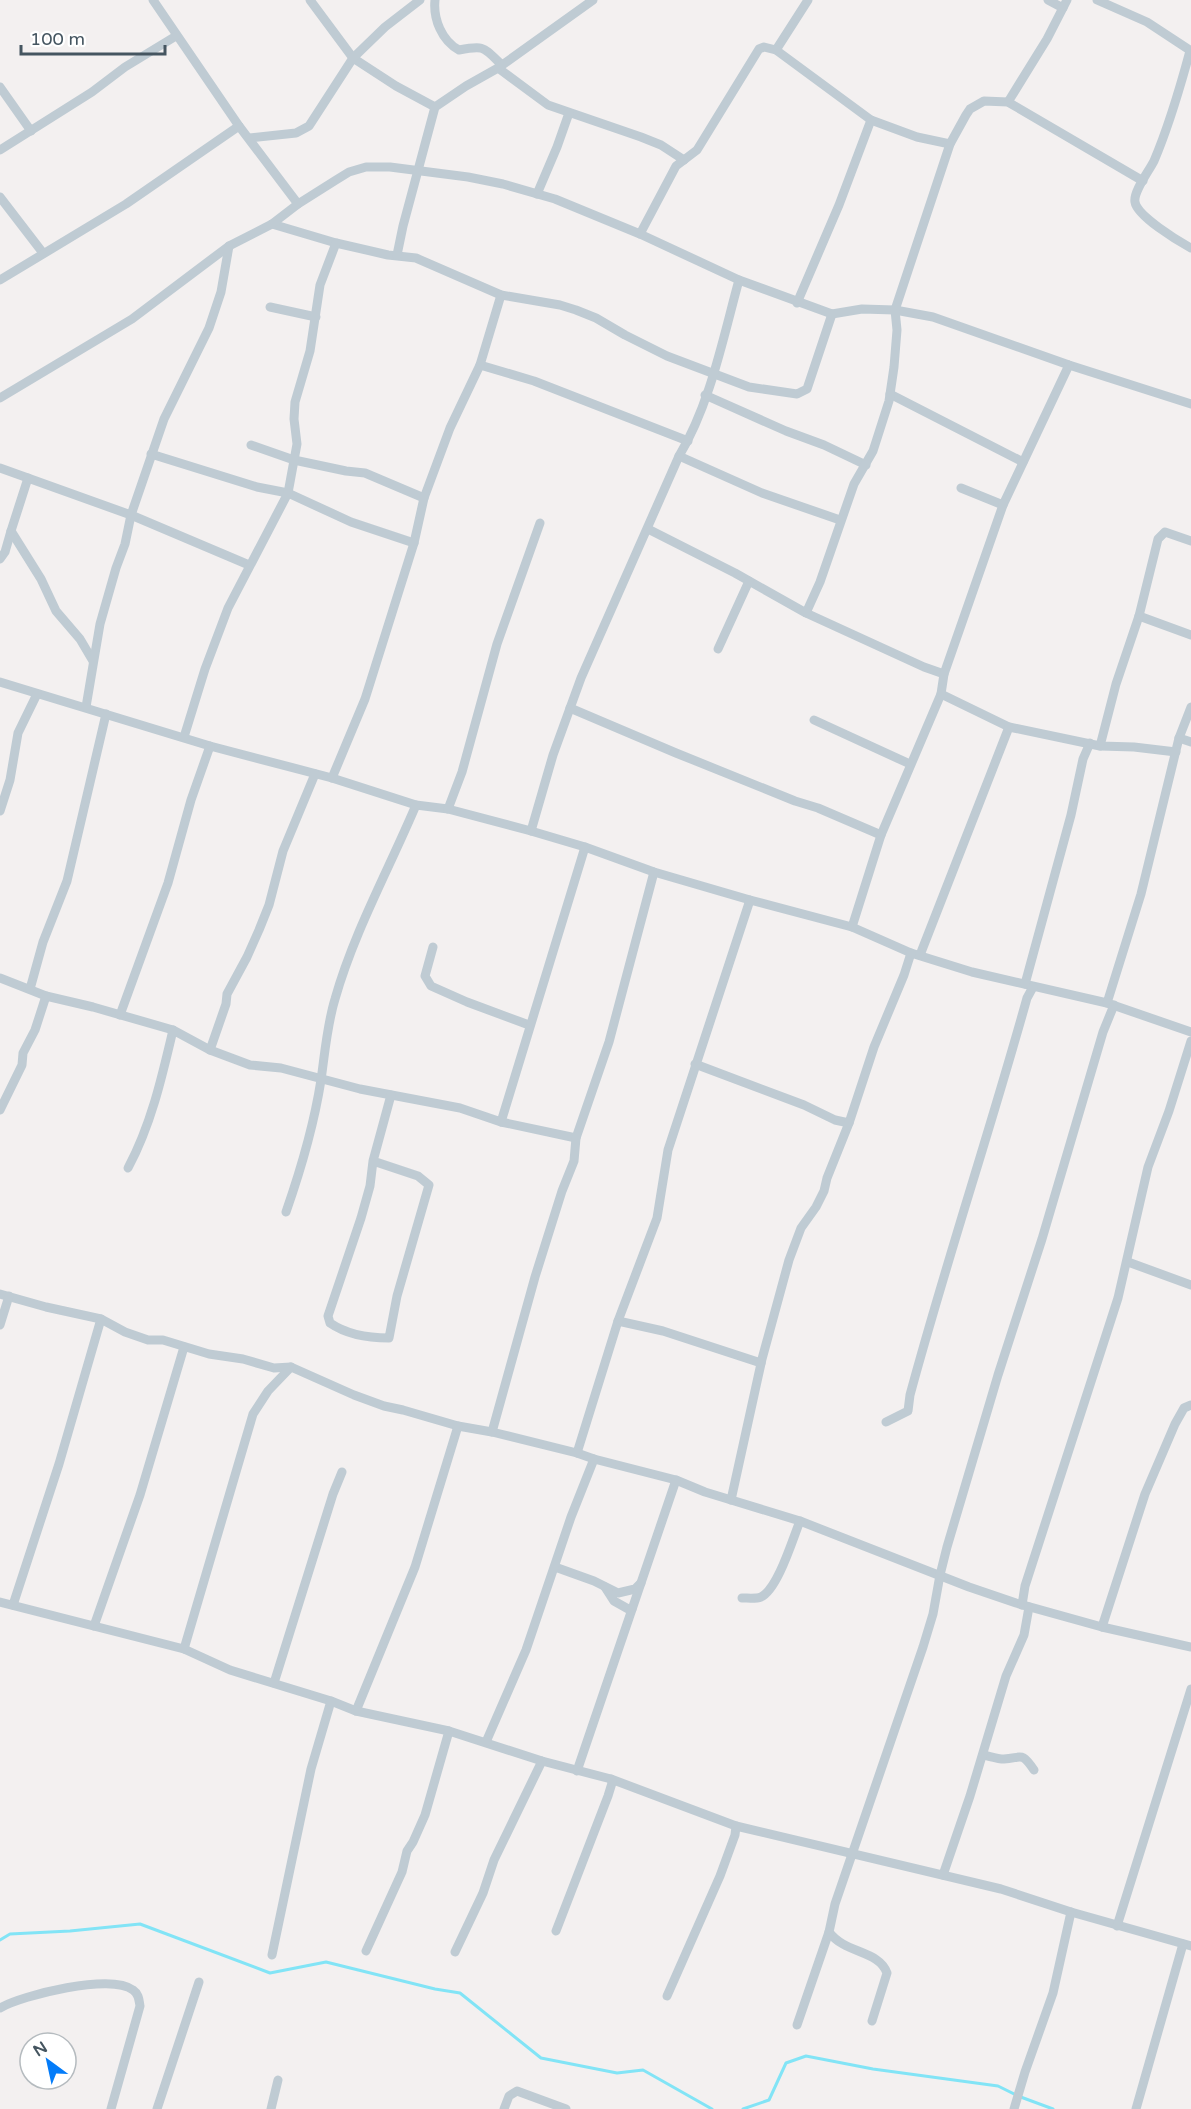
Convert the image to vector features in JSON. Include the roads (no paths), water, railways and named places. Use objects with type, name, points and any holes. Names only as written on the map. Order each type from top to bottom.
[{"type":"street","points":[[153,0],[239,126],[298,204]]},
{"type":"street","points":[[310,0],[353,58],[396,86],[435,107]]},
{"type":"street","points":[[250,138],[296,133],[309,126],[353,58],[385,27],[420,0]]},
{"type":"street","points":[[435,0],[438,25],[452,47],[459,50],[482,47],[500,66],[548,105],[661,145],[684,160]]},
{"type":"street","points":[[397,255],[435,107],[500,66],[593,0]]},
{"type":"street","points":[[776,50],[808,0]]},
{"type":"street","points":[[1008,102],[1065,4],[1048,0]]},
{"type":"street","points":[[1097,0],[1147,22],[1191,51],[1159,147],[1135,196],[1135,204],[1139,212],[1191,248]]},
{"type":"street","points":[[0,150],[176,36]]},
{"type":"street","points":[[640,234],[676,166],[695,153],[759,49],[764,47],[776,50],[871,120],[917,137],[950,144]]},
{"type":"street","points":[[0,87],[30,131]]},
{"type":"street","points":[[807,613],[854,484],[873,451],[890,394],[897,330],[895,310],[950,144],[970,108],[984,101],[1008,102],[1143,181]]},
{"type":"street","points":[[537,194],[569,113]]},
{"type":"street","points":[[797,303],[839,205],[871,120]]},
{"type":"street","points":[[0,280],[126,204],[239,126]]},
{"type":"street","points":[[0,398],[132,319],[230,246],[273,224],[298,204],[349,172],[366,167],[418,170],[468,177],[537,194],[582,209],[739,280],[797,303],[832,314],[862,309],[895,310],[933,317],[1069,365],[1191,404]]},
{"type":"street","points":[[0,197],[43,253]]},
{"type":"street","points":[[273,224],[336,243],[388,255],[407,256],[432,264],[501,295],[560,304],[596,318],[645,346],[713,375],[761,390],[804,393],[809,385],[832,314]]},
{"type":"street","points":[[184,737],[205,669],[228,608],[288,493],[297,444],[294,419],[295,402],[310,351],[320,285],[336,243]]},
{"type":"street","points":[[86,707],[100,624],[125,544],[131,515],[164,419],[209,328],[221,292],[230,246]]},
{"type":"street","points":[[531,831],[553,755],[570,708],[679,456],[688,441],[713,375],[739,280]]},
{"type":"street","points":[[332,778],[365,699],[414,543],[424,498],[450,428],[480,365],[501,295]]},
{"type":"street","points":[[270,307],[316,317]]},
{"type":"street","points":[[480,365],[544,384],[688,441]]},
{"type":"street","points":[[852,927],[881,835],[941,694],[944,674],[1003,505],[1069,365]]},
{"type":"street","points":[[890,394],[1023,462]]},
{"type":"street","points":[[705,395],[866,465]]},
{"type":"street","points":[[251,445],[294,460],[365,473],[424,498]]},
{"type":"street","points":[[151,454],[257,487],[288,493],[351,522],[414,543]]},
{"type":"street","points":[[679,456],[762,494],[840,520]]},
{"type":"street","points":[[0,468],[131,515],[249,565]]},
{"type":"street","points":[[0,559],[5,552],[28,478]]},
{"type":"street","points":[[961,488],[1003,505]]},
{"type":"street","points":[[448,809],[462,772],[497,644],[540,523]]},
{"type":"street","points":[[648,529],[807,613],[944,674]]},
{"type":"street","points":[[11,531],[56,611],[80,639],[93,661]]},
{"type":"street","points":[[1100,746],[1161,534],[1169,532],[1191,541]]},
{"type":"street","points":[[718,649],[749,581]]},
{"type":"street","points":[[1139,616],[1191,635]]},
{"type":"street","points":[[0,682],[210,746],[332,778],[416,805],[448,809],[531,831],[585,847],[654,872],[852,927],[915,954],[972,972],[1111,1004],[1191,1032]]},
{"type":"street","points":[[0,811],[10,780],[18,733],[37,694]]},
{"type":"street","points":[[941,694],[1009,727],[1100,746],[1176,752]]},
{"type":"street","points":[[797,2025],[933,1614],[940,1575],[995,1385],[1042,1239],[1111,1004],[1141,894],[1179,738],[1191,707]]},
{"type":"street","points":[[570,708],[795,801],[818,807],[881,835]]},
{"type":"street","points":[[30,989],[43,942],[67,881],[106,714]]},
{"type":"street","points":[[814,720],[910,764]]},
{"type":"street","points":[[731,1500],[778,1296],[801,1228],[824,1191],[826,1178],[849,1123],[871,1057],[1009,727]]},
{"type":"street","points":[[1179,738],[1191,742]]},
{"type":"street","points":[[886,1422],[908,1411],[910,1395],[947,1262],[991,1125],[1028,998],[1083,759],[1090,744]]},
{"type":"street","points":[[120,1015],[168,883],[191,801],[210,746]]},
{"type":"street","points":[[210,1050],[226,1004],[227,994],[247,957],[269,905],[283,851],[315,774]]},
{"type":"street","points":[[286,1212],[301,1169],[321,1080],[325,1043],[335,998],[369,911],[416,805]]},
{"type":"street","points":[[501,1122],[585,847]]},
{"type":"street","points":[[492,1432],[535,1277],[562,1191],[574,1161],[576,1138],[609,1042],[654,872]]},
{"type":"street","points":[[577,1453],[618,1321],[657,1218],[668,1150],[750,900]]},
{"type":"street","points":[[433,947],[425,976],[429,984],[467,1002],[529,1025]]},
{"type":"street","points":[[0,978],[46,996],[173,1030],[210,1050],[249,1065],[281,1068],[321,1080],[460,1108],[501,1122],[576,1138]]},
{"type":"street","points":[[0,1110],[22,1065],[23,1053],[35,1030],[46,996]]},
{"type":"street","points":[[128,1168],[150,1117],[173,1030]]},
{"type":"street","points":[[943,1875],[983,1755],[1006,1676],[1023,1635],[1026,1606],[1025,1586],[1111,1320],[1128,1262],[1148,1167],[1191,1041]]},
{"type":"street","points":[[695,1064],[804,1105],[835,1120],[849,1123]]},
{"type":"street","points":[[373,1161],[418,1176],[429,1185],[398,1296],[389,1338],[376,1338],[338,1329],[330,1323],[328,1316],[370,1186],[373,1161],[391,1095]]},
{"type":"street","points":[[1128,1262],[1191,1285]]},
{"type":"street","points":[[0,1325],[5,1295],[101,1319],[148,1340],[163,1340],[274,1368],[291,1367],[384,1406],[458,1426],[577,1453],[676,1480],[800,1521],[969,1587],[1026,1606],[1102,1627],[1191,1647]]},
{"type":"street","points":[[13,1605],[59,1464],[101,1319]]},
{"type":"street","points":[[618,1321],[663,1331],[761,1363]]},
{"type":"street","points":[[94,1626],[140,1495],[184,1347]]},
{"type":"street","points":[[184,1649],[253,1414],[268,1391],[291,1367]]},
{"type":"street","points":[[1102,1627],[1145,1494],[1175,1424],[1184,1408],[1191,1405]]},
{"type":"street","points":[[356,1711],[415,1567],[458,1426]]},
{"type":"street","points":[[486,1742],[526,1650],[594,1459]]},
{"type":"street","points":[[274,1683],[333,1494],[342,1472]]},
{"type":"street","points":[[577,1771],[676,1480]]},
{"type":"street","points":[[742,1598],[758,1598],[767,1592],[773,1584],[800,1521]]},
{"type":"street","points":[[555,1567],[622,1593],[635,1589],[642,1582]]},
{"type":"street","points":[[605,1587],[614,1601],[632,1609]]},
{"type":"street","points":[[0,1602],[184,1649],[230,1670],[356,1711],[449,1731],[542,1761],[611,1779],[736,1826],[1001,1889],[1117,1926],[1187,1945],[1136,2109]]},
{"type":"street","points":[[1117,1926],[1191,1689]]},
{"type":"street","points":[[272,1955],[311,1769],[331,1701]]},
{"type":"street","points":[[366,1951],[425,1815],[449,1731]]},
{"type":"street","points":[[983,1755],[1005,1759],[1021,1757],[1028,1760],[1034,1770]]},
{"type":"street","points":[[455,1952],[483,1893],[494,1860],[542,1761]]},
{"type":"street","points":[[556,1931],[609,1796],[611,1779]]},
{"type":"street","points":[[667,1996],[720,1876],[736,1826]]},
{"type":"street","points":[[1014,2109],[1025,2072],[1051,2003],[1071,1912]]},
{"type":"street","points":[[829,1932],[842,1945],[879,1960],[884,1965],[887,1973],[872,2021]]},
{"type":"street","points":[[158,2109],[200,1982]]},
{"type":"street","points":[[0,2008],[12,2001],[95,1984],[132,1988],[138,1994],[140,2007],[111,2109]]},
{"type":"street","points":[[271,2109],[278,2080]]},
{"type":"street","points":[[504,2109],[509,2096],[517,2091],[566,2109]]},
{"type":"waterway","points":[[0,1940],[10,1934],[140,1924],[270,1973],[326,1962],[460,1993],[541,2058],[617,2073],[643,2070],[712,2109]]},
{"type":"waterway","points":[[743,2109],[769,2100],[786,2063],[806,2056],[873,2069],[998,2086],[1053,2109]]}]
